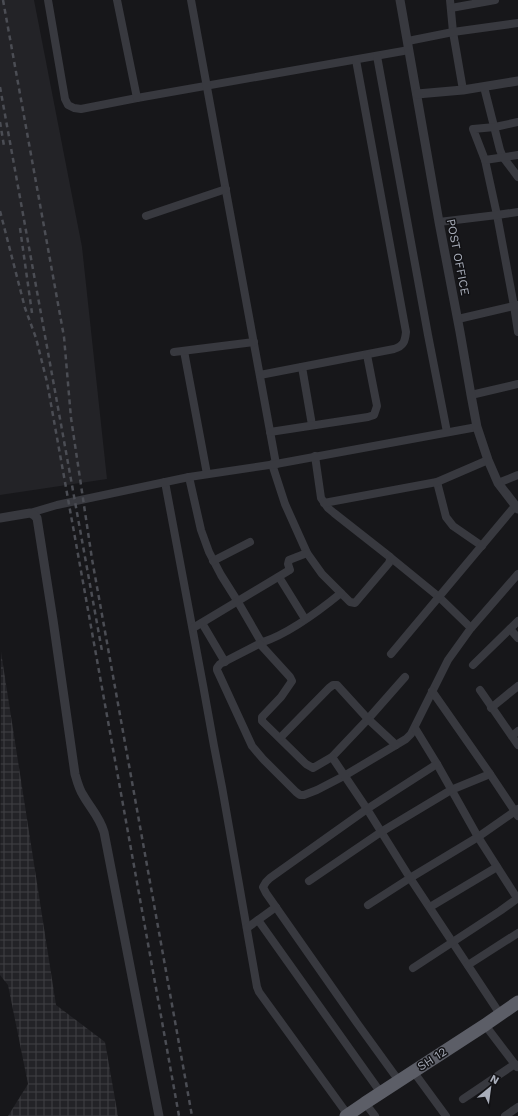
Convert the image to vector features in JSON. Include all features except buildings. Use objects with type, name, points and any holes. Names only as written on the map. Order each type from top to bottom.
[{"type":"highway","name":"SH 12","points":[[347,1116],[518,1002]]},
{"type":"street","points":[[48,0],[68,105],[81,109],[377,56],[453,32],[518,23]]},
{"type":"street","points":[[117,0],[137,98]]},
{"type":"street","points":[[191,0],[254,342],[270,432],[274,464],[285,504],[307,553],[322,574],[350,602],[356,602],[389,562],[390,557]]},
{"type":"street","name":"POST OFFICE","points":[[400,0],[477,427],[488,460],[498,483],[517,508]]},
{"type":"street","points":[[463,90],[453,32],[450,4],[495,0]]},
{"type":"street","points":[[377,56],[447,432]]},
{"type":"street","points":[[260,376],[367,355],[400,347],[404,344],[406,332],[356,60]]},
{"type":"street","points":[[417,94],[463,90],[518,81]]},
{"type":"street","points":[[484,87],[500,150],[518,177]]},
{"type":"street","points":[[518,122],[495,127],[473,129],[485,160],[516,305],[518,332]]},
{"type":"street","points":[[485,160],[518,154]]},
{"type":"street","points":[[146,216],[226,188]]},
{"type":"street","points":[[439,222],[497,216],[518,212]]},
{"type":"street","points":[[458,319],[516,305]]},
{"type":"street","points":[[174,352],[254,342]]},
{"type":"street","points":[[184,351],[207,474]]},
{"type":"street","points":[[270,432],[374,415],[376,406],[367,355]]},
{"type":"street","points":[[302,367],[312,425]]},
{"type":"street","points":[[471,395],[518,384]]},
{"type":"street","points":[[0,518],[30,514],[57,505],[189,477],[274,464],[477,427]]},
{"type":"street","points":[[315,456],[321,498],[324,503],[334,513],[439,597],[471,628]]},
{"type":"street","points":[[324,503],[437,482],[488,460]]},
{"type":"street","points":[[498,483],[518,475]]},
{"type":"street","points":[[189,477],[201,530],[213,561],[257,637],[292,679],[292,682],[281,697],[262,717],[262,720],[264,724],[306,764],[313,768],[332,757],[405,678]]},
{"type":"street","points":[[165,482],[224,794],[259,992],[347,1116]]},
{"type":"street","points":[[437,482],[446,518],[454,526],[482,546]]},
{"type":"street","points":[[391,654],[482,546],[517,508]]},
{"type":"street","points":[[30,514],[37,518],[75,774],[83,795],[100,821],[104,832],[159,1116]]},
{"type":"street","points":[[213,561],[250,542]]},
{"type":"street","points":[[193,628],[290,570],[288,564],[289,560],[307,553]]},
{"type":"street","points":[[341,593],[328,604],[270,640],[218,666],[218,670],[250,741],[263,759],[300,795],[317,790],[344,776],[406,739],[411,734],[448,660],[471,628],[518,574]]},
{"type":"street","points":[[279,577],[305,619]]},
{"type":"street","points":[[473,665],[518,621]]},
{"type":"street","points":[[202,623],[225,662]]},
{"type":"street","points":[[510,629],[518,638]]},
{"type":"street","points":[[280,738],[333,685],[337,685],[368,719],[396,745]]},
{"type":"street","points":[[491,708],[518,686]]},
{"type":"street","points":[[480,690],[491,708],[515,734],[518,745]]},
{"type":"street","points":[[368,905],[517,812],[432,691]]},
{"type":"street","points":[[413,968],[518,898],[478,837],[415,728]]},
{"type":"street","points":[[332,757],[500,1014]]},
{"type":"street","points":[[399,1081],[276,907],[264,887],[270,878],[367,809],[437,764]]},
{"type":"street","points":[[309,881],[381,832],[451,790],[490,774]]},
{"type":"street","points":[[430,907],[497,867]]},
{"type":"street","points":[[247,928],[276,907]]},
{"type":"street","points":[[258,920],[381,1093]]},
{"type":"street","points":[[468,965],[518,933]]},
{"type":"street","points":[[463,1099],[516,1066],[485,1025]]},
{"type":"street","points":[[413,1071],[446,1116]]},
{"type":"street","points":[[365,1103],[375,1116]]},
{"type":"street","points":[[505,1116],[518,1107]]},
{"type":"shaded area","points":[[0,0],[34,0],[82,247],[107,479],[0,495]]},
{"type":"shaded area","points":[[1,652],[56,1005],[105,1042],[118,1116],[8,1116],[28,1084],[8,985],[0,975]]},
{"type":"railway","points":[[3,0],[64,337],[71,418],[92,559],[192,1116]]},
{"type":"railway","points":[[0,87],[102,651]]},
{"type":"railway","points":[[0,122],[4,146]]},
{"type":"railway","points":[[0,211],[25,308],[36,338],[47,382],[179,1116]]},
{"type":"railway","points":[[20,228],[32,313]]}]
